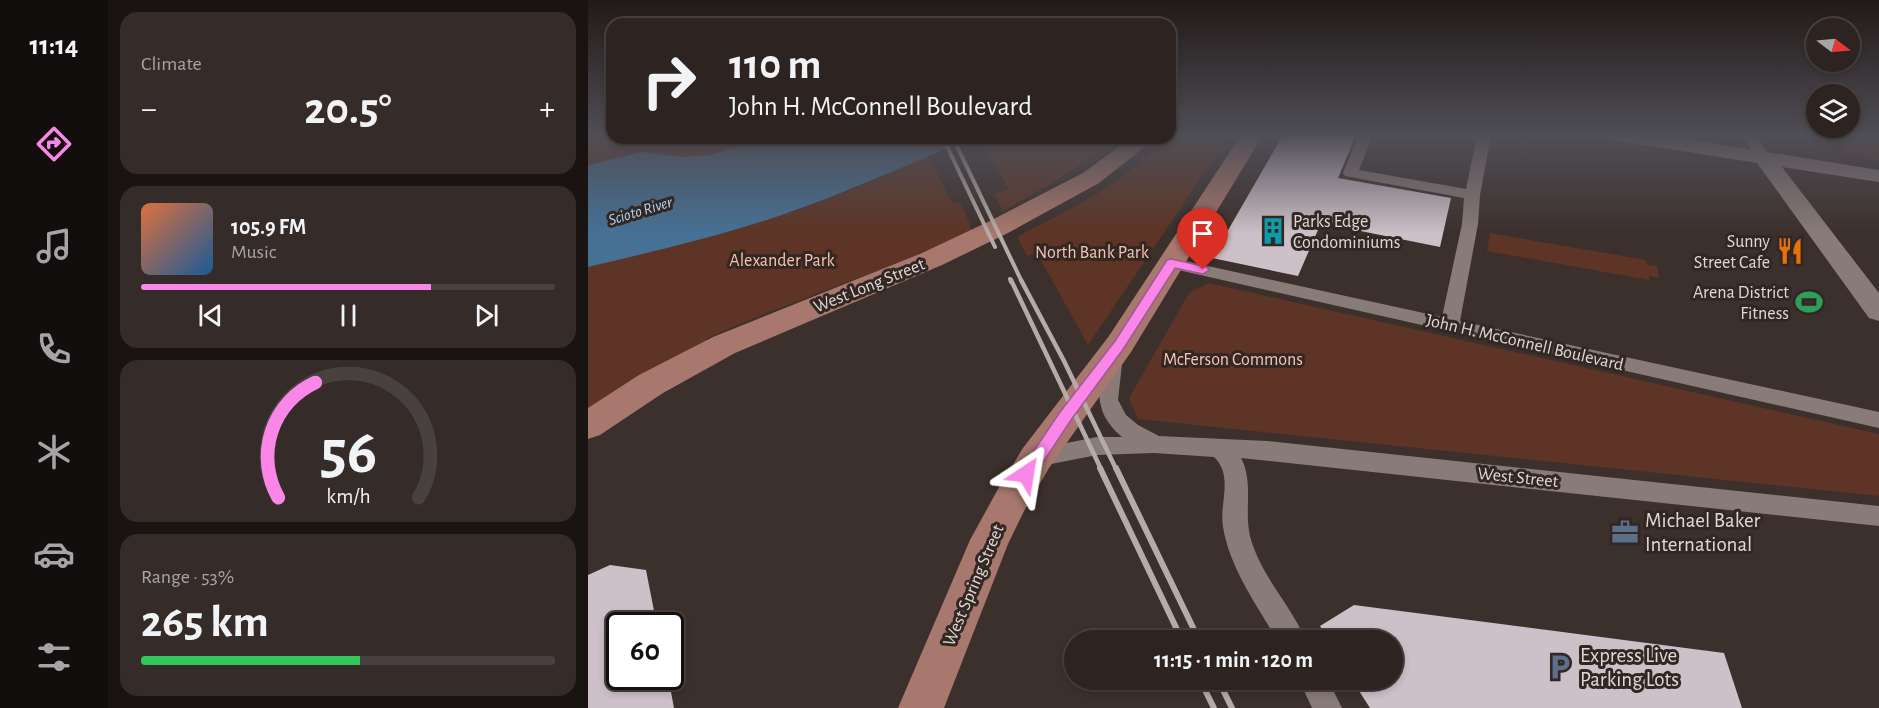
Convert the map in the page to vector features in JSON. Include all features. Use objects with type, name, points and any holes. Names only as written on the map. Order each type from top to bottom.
[{"type":"main road","name":"West Long Street","points":[[588,425],[651,384],[724,345],[932,260],[1091,178],[1104,168]]},
{"type":"main road","name":"West Spring Street","points":[[921,708],[990,540],[1036,458],[1113,354],[1231,168]]},
{"type":"street","points":[[1352,168],[1350,172],[1472,195]]},
{"type":"street","points":[[1450,325],[1470,224],[1472,195],[1477,168]]},
{"type":"street","points":[[1771,168],[1879,312]]},
{"type":"street","points":[[1828,168],[1879,176]]},
{"type":"street","name":"John H. McConnell Boulevard","points":[[1171,263],[1879,420]]},
{"type":"street","name":"West Street","points":[[1113,354],[1108,400],[1121,423],[1156,445]]},
{"type":"street","name":"West Street","points":[[1036,458],[1097,446],[1156,445],[1279,452],[1879,516]]},
{"type":"street","points":[[1221,449],[1230,456],[1236,467],[1234,506],[1238,540],[1260,587],[1286,630]]},
{"type":"street","points":[[1319,690],[1329,708]]},
{"type":"green space","name":"Alexander Park","points":[[900,168],[935,168],[952,203],[961,203],[972,230],[906,259],[706,339],[706,342],[588,412],[588,267],[801,209]]},
{"type":"green space","points":[[997,168],[1075,168],[1003,211],[994,194],[1009,189]]},
{"type":"green space","name":"North Bank Park","points":[[1134,168],[1208,168],[1088,345],[1037,253],[1027,256],[1017,237],[1079,204]]},
{"type":"green space","points":[[1490,233],[1646,260],[1647,265],[1657,266],[1659,278],[1649,276],[1649,280],[1487,251]]},
{"type":"green space","name":"McFerson Commons","points":[[1209,283],[1879,434],[1879,496],[1138,419],[1129,398],[1189,293]]},
{"type":"water","name":"Scioto River","points":[[588,168],[900,168],[804,207],[751,225],[588,267]]},
{"type":"building","points":[[1264,168],[1342,168],[1338,178],[1451,198],[1440,247],[1321,223],[1298,276],[1212,258]]},
{"type":"building","points":[[610,565],[646,570],[654,612],[606,612],[606,690],[671,690],[674,708],[588,708],[588,575]]},
{"type":"building","name":"Express Live Parking Lots","points":[[1354,605],[1724,653],[1742,708],[1370,708],[1358,690],[1403,690],[1403,630],[1323,630],[1320,626]]},
{"type":"railway","points":[[957,168],[995,247]]},
{"type":"railway","points":[[967,168],[1021,281]]},
{"type":"railway","points":[[1011,280],[1101,469]]},
{"type":"railway","points":[[1021,281],[1064,361],[1116,469]]},
{"type":"railway","points":[[1100,468],[1177,630]]},
{"type":"railway","points":[[1116,468],[1194,630]]},
{"type":"railway","points":[[1205,690],[1214,708]]},
{"type":"railway","points":[[1223,690],[1232,708]]},
{"type":"place","name":"Parks Edge Condominiums","points":[[1273,231]]},
{"type":"place","name":"Sunny Street Cafe","points":[[1790,251]]},
{"type":"place","name":"Arena District Fitness","points":[[1809,302]]},
{"type":"place","name":"Michael Baker International","points":[[1625,532]]},
{"type":"place","name":"Express Live Parking Lots","points":[[1560,667]]},
{"type":"route","points":[[1026,474],[1120,344],[1171,263],[1203,270]]}]
